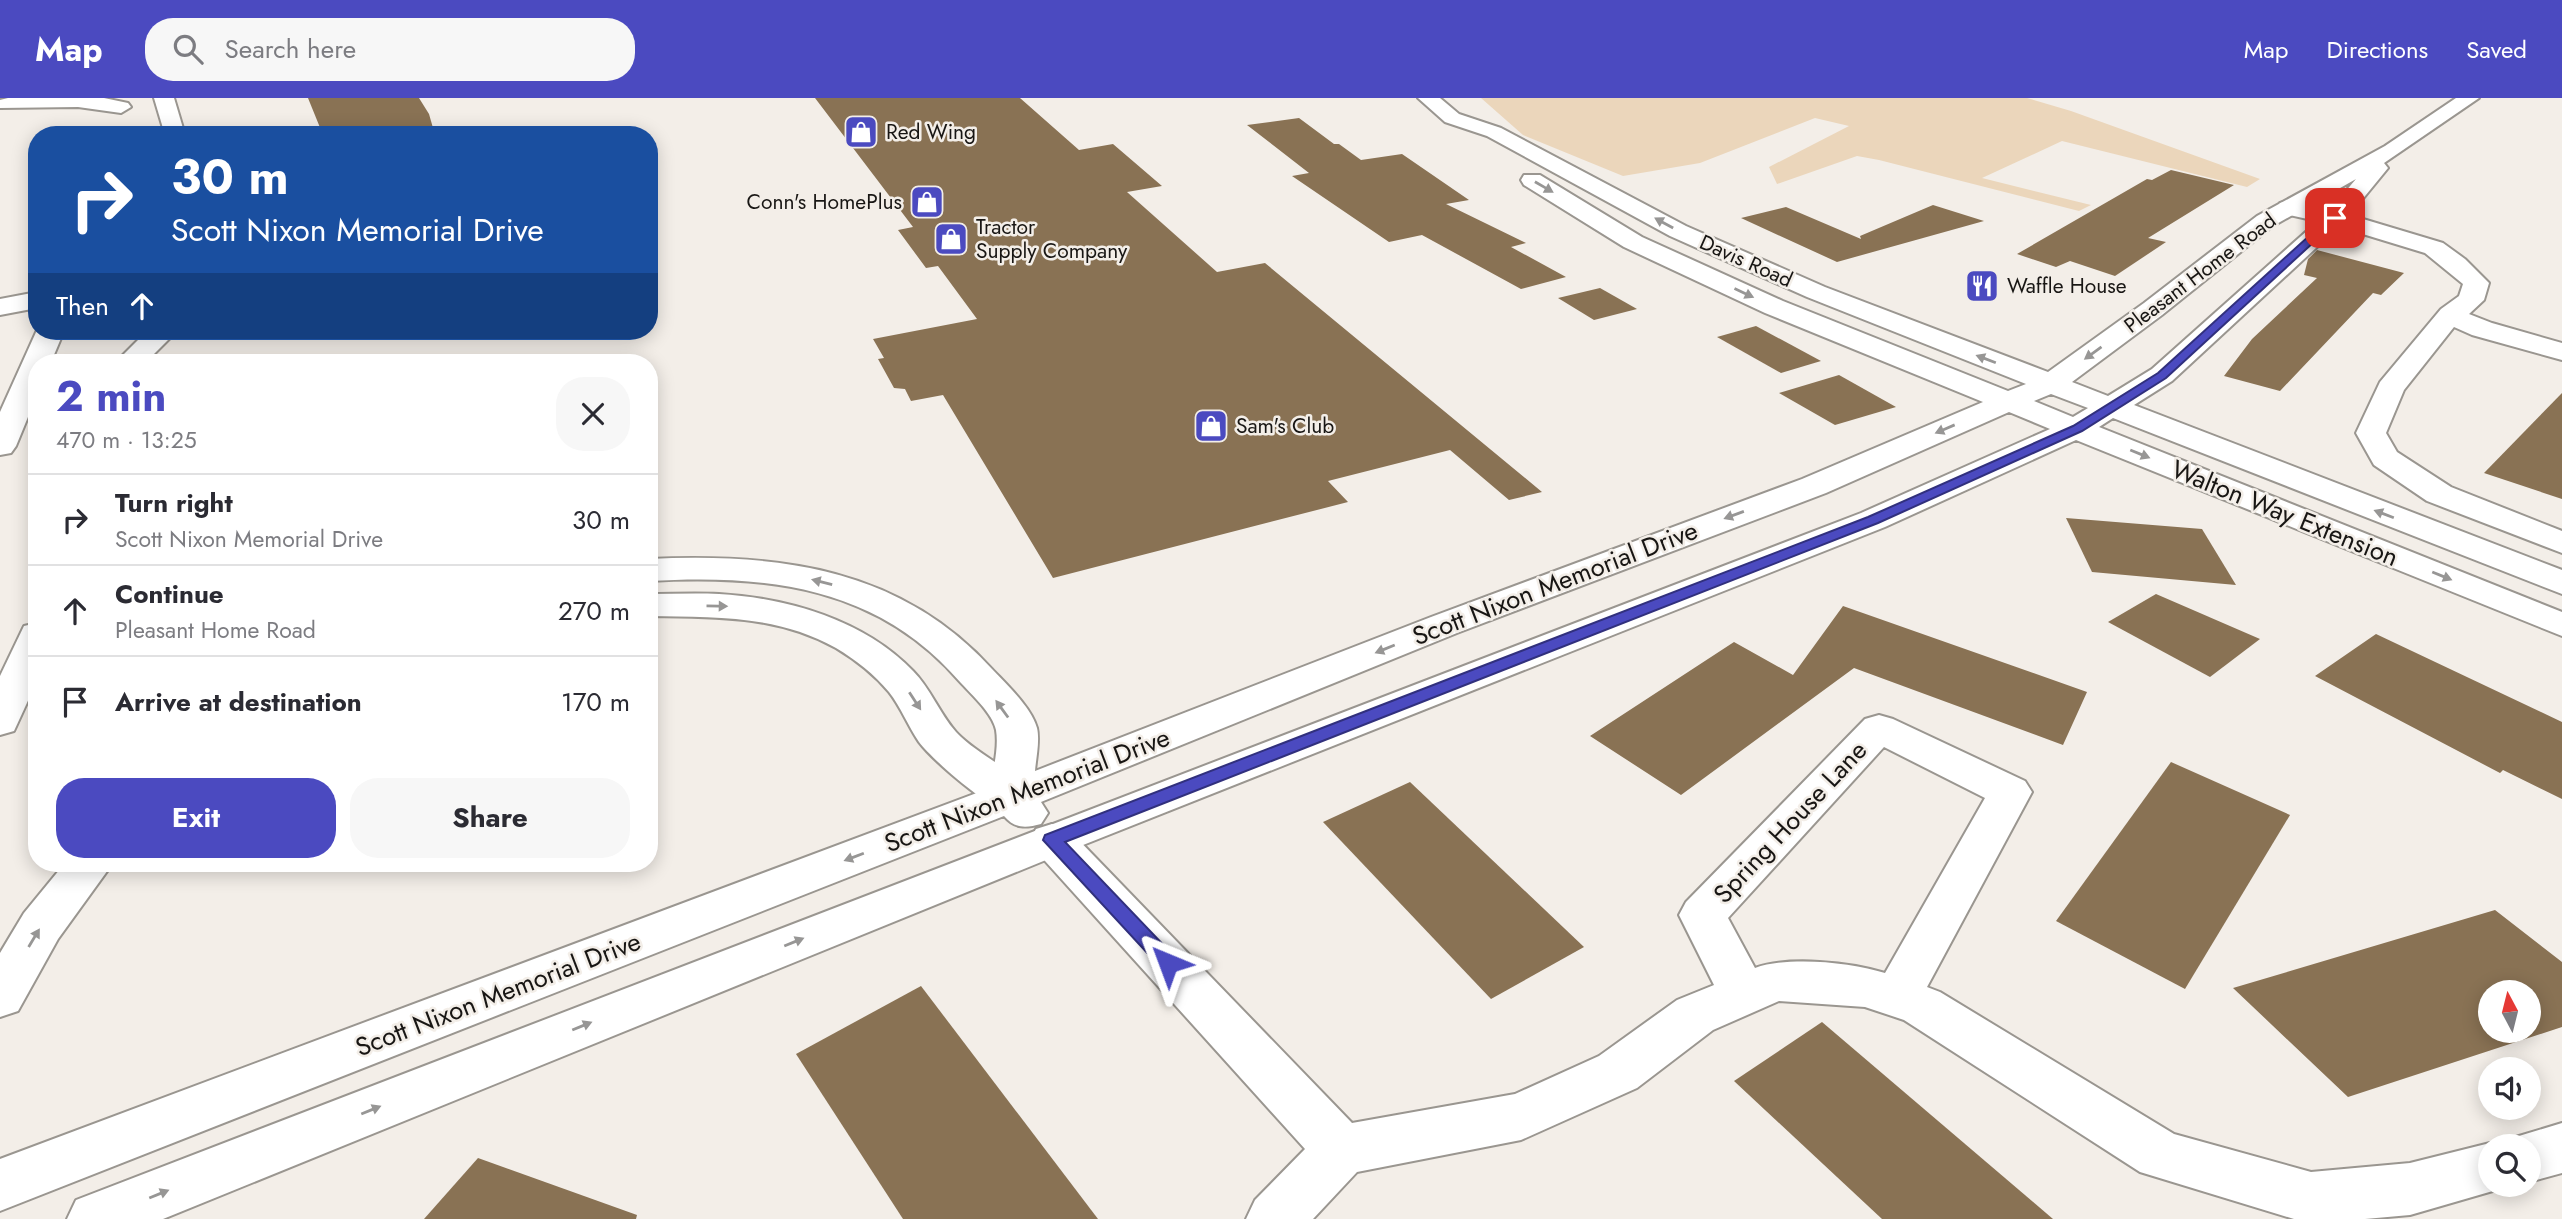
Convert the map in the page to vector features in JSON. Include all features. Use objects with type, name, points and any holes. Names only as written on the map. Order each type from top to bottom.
[{"type":"main road","points":[[3,104],[43,98]]},
{"type":"main road","points":[[164,98],[172,126]]},
{"type":"main road","name":"Davis Road","points":[[1429,98],[1452,118],[1463,139],[1633,242],[1774,307],[2008,402]]},
{"type":"main road","name":"Pleasant Home Road","points":[[2050,384],[2153,309],[2265,221],[2392,150],[2469,98]]},
{"type":"main road","points":[[3,104],[81,99],[106,102],[120,109]]},
{"type":"main road","name":"Davis Road","points":[[1452,118],[1494,132],[1678,231],[1816,292],[2050,384]]},
{"type":"main road","name":"Pleasant Home Road","points":[[2094,418],[2162,375],[2335,218],[2392,150]]},
{"type":"main road","points":[[2288,208],[2335,218],[2434,248],[2476,283],[2471,300],[2450,315],[2390,388],[2371,433],[2385,458],[2439,494],[2562,543]]},
{"type":"main road","points":[[0,307],[28,302]]},
{"type":"main road","points":[[2450,315],[2483,329],[2562,352]]},
{"type":"main road","points":[[137,354],[153,340]]},
{"type":"main road","points":[[0,446],[28,382]]},
{"type":"main road","name":"Scott Nixon Memorial Drive","points":[[0,1185],[1011,797],[1457,620],[1814,486],[2050,384]]},
{"type":"main road","name":"Walton Way Extension","points":[[2050,384],[2094,418],[2562,625]]},
{"type":"main road","name":"Walton Way Extension","points":[[2008,402],[2094,418],[2562,583]]},
{"type":"main road","points":[[96,1219],[1052,840],[1873,520],[2094,418]]},
{"type":"main road","points":[[658,570],[718,568],[777,572],[860,593],[903,611],[934,632],[968,662],[1016,728],[1011,797]]},
{"type":"main road","points":[[658,605],[730,606],[786,617],[833,633],[880,660],[903,682],[940,741],[1011,797],[1341,1150]]},
{"type":"main road","points":[[0,722],[28,655]]},
{"type":"main road","name":"Spring House Lane","points":[[1744,995],[1703,915],[1736,877],[1880,728],[2010,792],[1897,998]]},
{"type":"main road","points":[[0,997],[41,926],[83,872]]},
{"type":"main road","points":[[1275,1219],[1341,1150],[1521,1116],[1618,1072],[1695,1016],[1775,981],[1866,987],[1922,1006],[2160,1154],[2311,1198],[2410,1189],[2478,1171]]},
{"type":"main road","points":[[2541,1154],[2562,1148]]},
{"type":"shaded area","points":[[1481,98],[2027,98],[2071,111],[2260,179],[2247,187],[2062,141],[1982,178],[2091,205],[2079,211],[1857,156],[1777,184],[1769,167],[1849,126],[1815,118],[1700,163],[1623,176],[1523,135]]},
{"type":"building","points":[[308,98],[419,98],[432,126],[319,126]]},
{"type":"building","name":"Sam's Club","points":[[815,98],[1020,98],[1079,150],[1113,144],[1162,186],[1127,192],[1217,272],[1265,263],[1542,492],[1509,500],[1450,450],[1328,481],[1348,502],[1053,578],[943,395],[911,401],[905,389],[894,388],[878,359],[884,358],[873,339],[977,319],[938,266],[926,268],[898,230],[913,227]]},
{"type":"building","points":[[1299,118],[1361,160],[1402,154],[1469,200],[1446,204],[1526,243],[1511,247],[1566,277],[1521,289],[1422,235],[1389,242],[1292,176],[1309,173],[1247,125]]},
{"type":"building","points":[[2171,170],[2234,185],[2148,238],[2166,242],[2115,276],[2070,261],[2056,267],[2017,254],[2147,179],[2152,180]]},
{"type":"building","points":[[1933,205],[1984,221],[1837,262],[1741,218],[1786,207],[1861,239],[1860,236]]},
{"type":"building","points":[[2317,250],[2404,273],[2381,295],[2373,293],[2280,391],[2224,376],[2252,339],[2317,278],[2304,275],[2308,259]]},
{"type":"building","points":[[1600,288],[1637,309],[1594,320],[1558,298]]},
{"type":"building","points":[[1756,326],[1821,361],[1781,373],[1717,337]]},
{"type":"building","points":[[1839,375],[1896,407],[1835,425],[1779,393]]},
{"type":"building","points":[[2562,393],[2562,499],[2484,473]]},
{"type":"building","points":[[2066,518],[2202,529],[2236,585],[2092,572]]},
{"type":"building","points":[[2156,594],[2260,639],[2210,677],[2108,622]]},
{"type":"building","points":[[1843,606],[2087,692],[2063,745],[1854,668],[1681,795],[1590,736],[1734,642],[1793,675]]},
{"type":"building","points":[[2376,634],[2562,722],[2562,799],[2503,770],[2500,773],[2315,676]]},
{"type":"building","points":[[2171,762],[2290,815],[2185,989],[2056,921]]},
{"type":"building","points":[[1410,782],[1584,947],[1491,999],[1323,822]]},
{"type":"building","points":[[2495,910],[2562,962],[2562,1027],[2541,1034],[2541,980],[2478,980],[2478,1043],[2513,1043],[2348,1097],[2233,988]]},
{"type":"building","points":[[921,986],[1098,1219],[903,1219],[796,1054]]},
{"type":"building","points":[[1822,1022],[2053,1219],[1882,1219],[1734,1081]]},
{"type":"building","points":[[478,1158],[637,1215],[636,1219],[424,1219]]},
{"type":"place","name":"Red Wing","points":[[861,132]]},
{"type":"place","name":"Conn's HomePlus","points":[[927,202]]},
{"type":"place","name":"Tractor Supply Company","points":[[951,239]]},
{"type":"place","name":"Waffle House","points":[[1982,286]]},
{"type":"place","name":"Sam's Club","points":[[1211,426]]},
{"type":"route","points":[[1168,963],[1052,840],[1873,520],[2077,428],[2162,375],[2335,218]]}]
